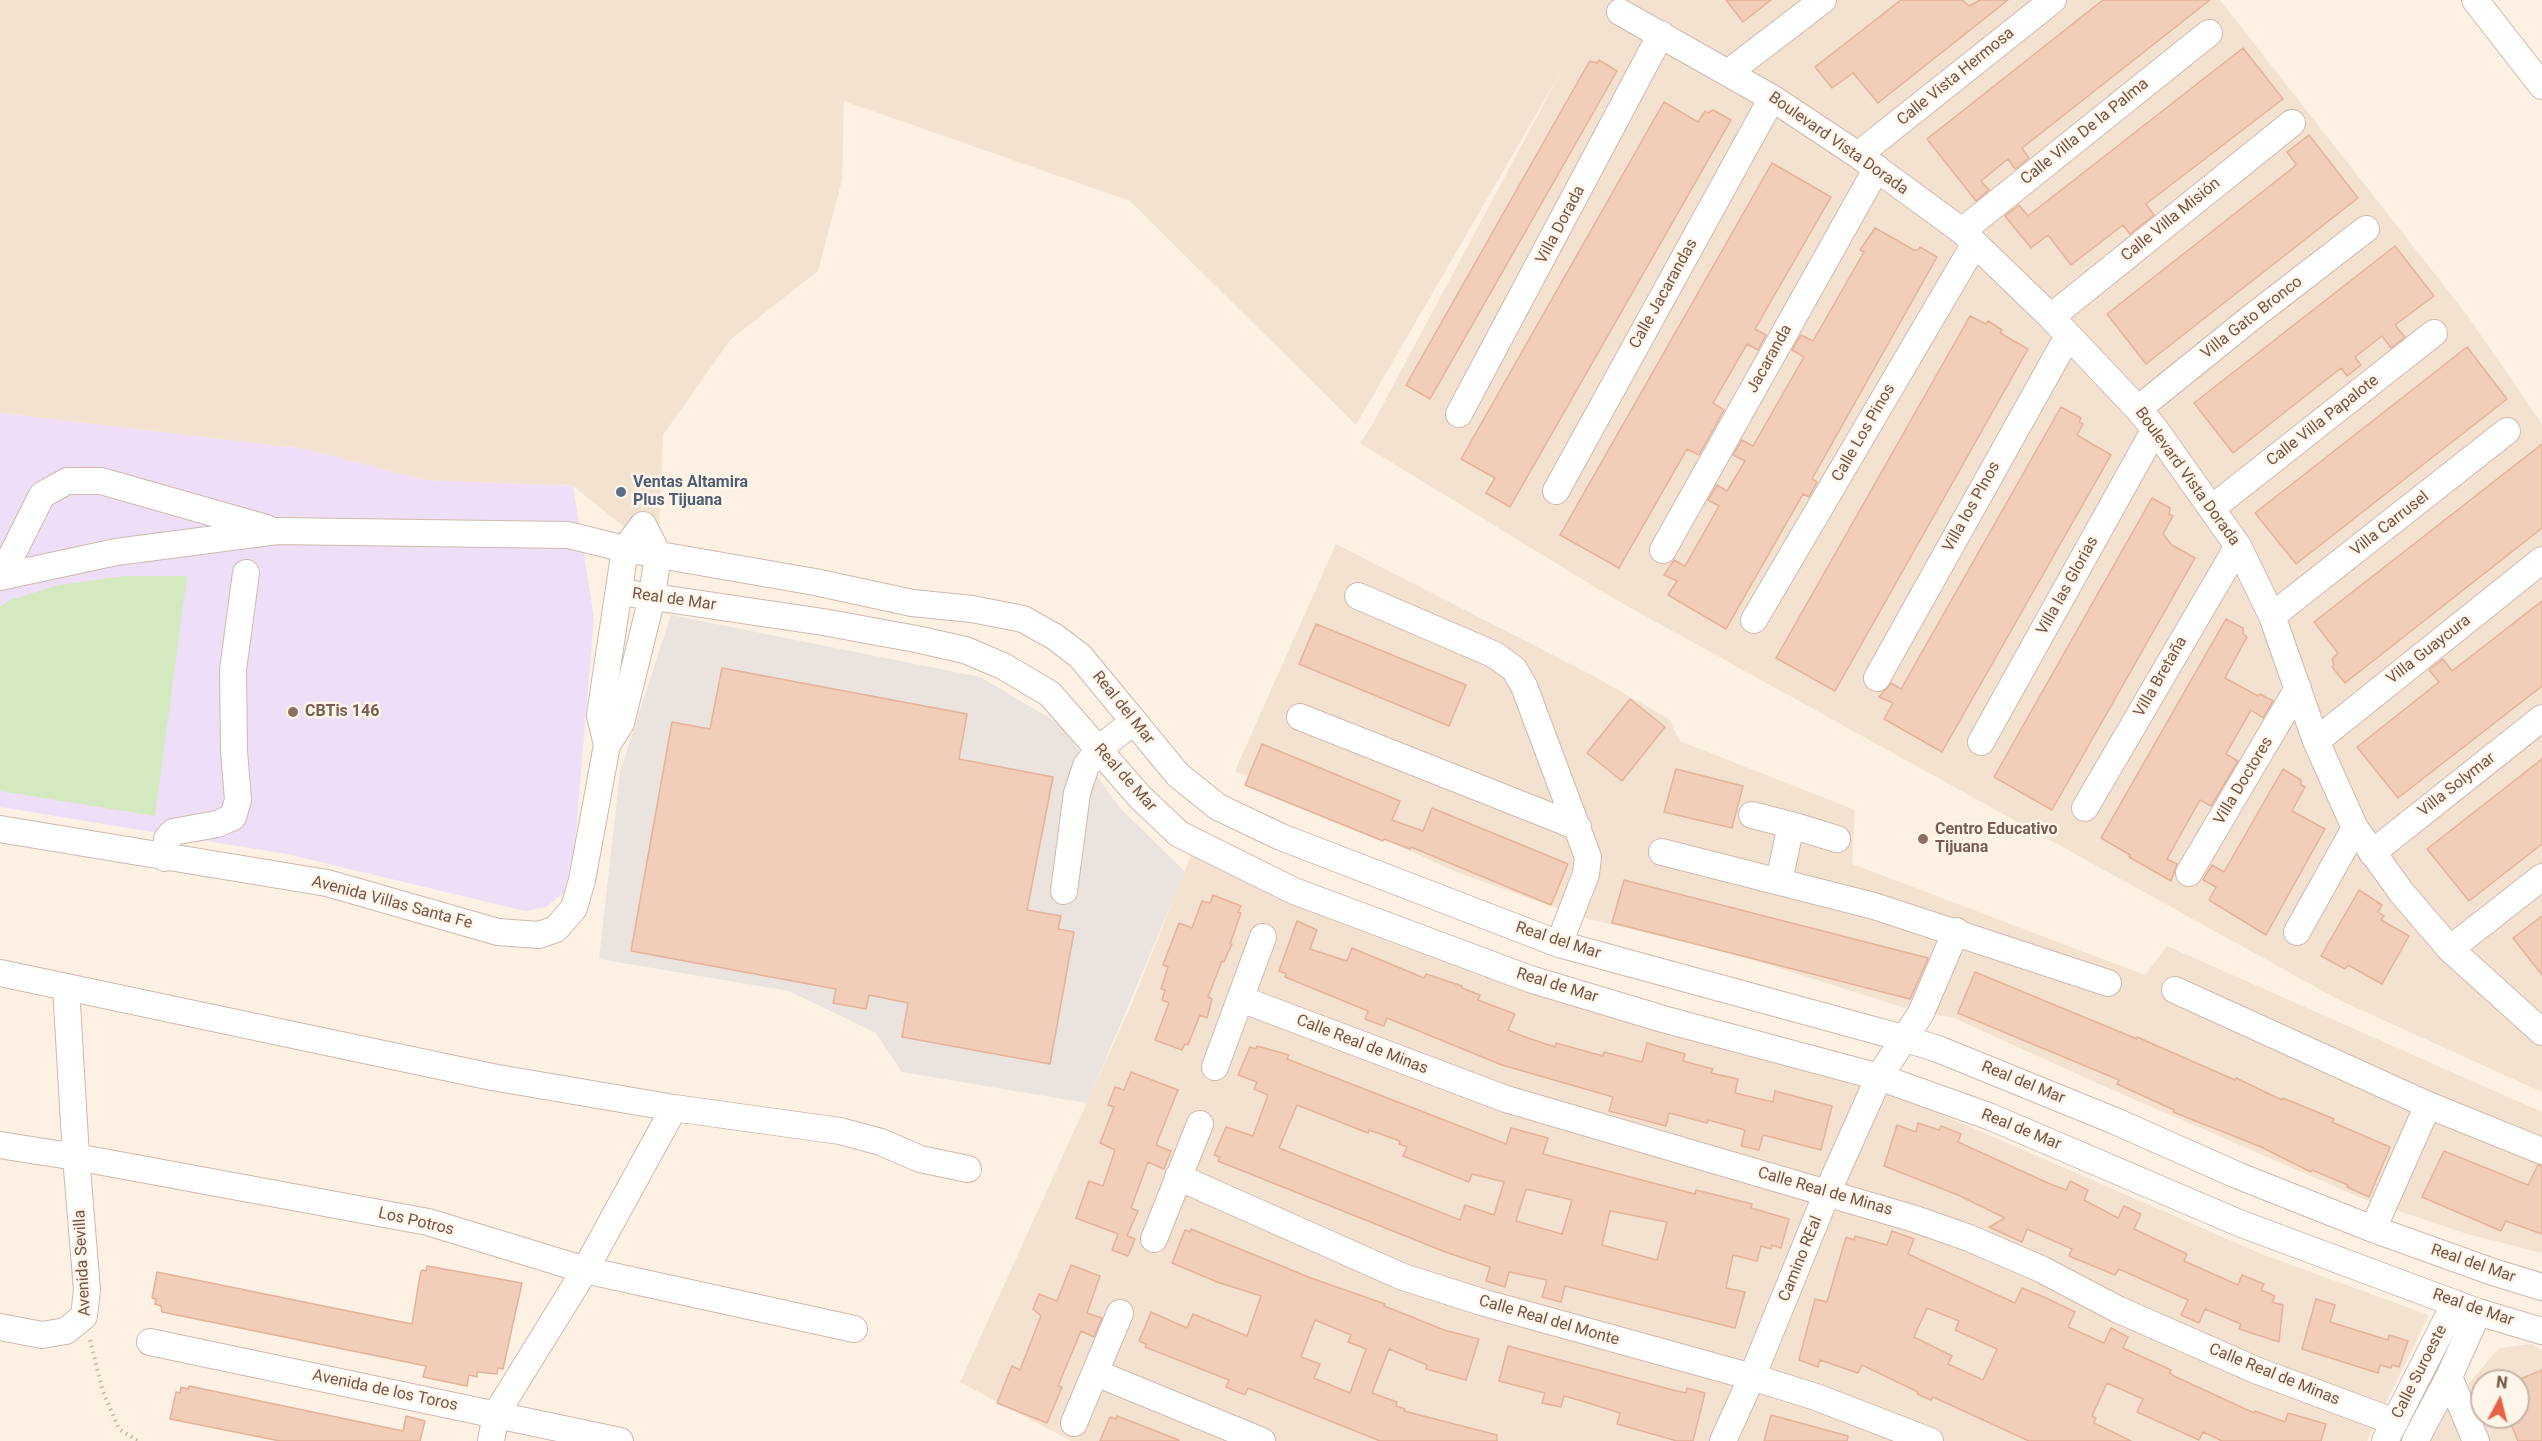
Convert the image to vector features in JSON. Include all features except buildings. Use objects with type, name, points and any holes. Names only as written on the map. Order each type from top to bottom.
[{"type":"street","points":[[1729,72],[1823,0]]},
{"type":"street","name":"Calle Vista Hermosa","points":[[1868,161],[2053,0]]},
{"type":"street","points":[[2475,0],[2540,79]]},
{"type":"street","name":"Boulevard Vista Dorada","points":[[1620,12],[1729,72],[1868,161],[1968,238],[2051,317],[2138,409],[2155,429],[2238,546],[2272,615],[2316,741],[2355,828],[2372,853],[2450,949],[2542,1032]]},
{"type":"street","name":"Calle Villa De la Palma","points":[[1968,238],[2209,33]]},
{"type":"street","name":"Villa Dorada","points":[[1459,414],[1661,34]]},
{"type":"street","name":"Calle Jacarandas","points":[[1556,491],[1772,98]]},
{"type":"street","name":"Calle Villa Misión","points":[[2051,317],[2292,123]]},
{"type":"street","name":"Jacaranda","points":[[1663,550],[1868,161]]},
{"type":"street","name":"Villa Gato Bronco","points":[[2138,409],[2366,229]]},
{"type":"street","name":"Calle Los Pinos","points":[[1754,620],[1968,238]]},
{"type":"street","name":"Calle Villa Papalote","points":[[2212,508],[2434,333]]},
{"type":"street","name":"Villa los PInos","points":[[1877,678],[2068,336]]},
{"type":"street","name":"Villa las Glorias","points":[[1981,742],[2155,429]]},
{"type":"street","name":"Villa Carrusel","points":[[2272,615],[2507,431]]},
{"type":"street","points":[[1,576],[42,495],[67,481],[101,481],[278,531]]},
{"type":"street","points":[[1,576],[116,552],[278,531]]},
{"type":"street","name":"Real del Mar","points":[[278,531],[568,535],[625,549],[912,603],[972,609],[1023,619],[1055,637],[1080,656],[1178,774],[1218,807],[1281,837],[1559,944],[1903,1038],[1974,1063],[2115,1121],[2239,1176],[2373,1229],[2542,1287]]},
{"type":"street","name":"Villa Bretaña","points":[[2085,808],[2238,546]]},
{"type":"street","name":"Avenida Villas Santa Fe","points":[[608,745],[600,715],[625,549]]},
{"type":"street","name":"Avenida Villas Santa Fe","points":[[0,829],[327,883],[498,932],[539,935],[556,929],[574,908],[582,880],[608,745],[621,723],[652,597],[658,554]]},
{"type":"street","name":"Villa Guaycura","points":[[2316,741],[2542,560]]},
{"type":"street","points":[[165,858],[167,839],[173,832],[217,824],[232,817],[238,801],[234,751],[233,670],[246,573]]},
{"type":"street","name":"Real de Mar","points":[[620,592],[823,622],[965,650],[1003,666],[1050,694],[1140,797],[1179,834],[1294,891],[1530,979],[1663,1019],[1879,1077],[1991,1117],[2260,1231],[2478,1312],[2542,1331]]},
{"type":"street","points":[[1358,596],[1496,655],[1514,669],[1524,686],[1588,857],[1588,866],[1559,944]]},
{"type":"street","name":"Villa Doctores","points":[[2189,873],[2298,688]]},
{"type":"street","points":[[1300,717],[1578,827]]},
{"type":"street","name":"Villa Solymar","points":[[2372,853],[2542,718]]},
{"type":"street","points":[[1064,891],[1077,793],[1086,766],[1099,749],[1134,721]]},
{"type":"street","points":[[1752,815],[1837,839]]},
{"type":"street","points":[[1779,881],[1791,825]]},
{"type":"street","points":[[2297,932],[2355,828]]},
{"type":"street","points":[[1662,852],[1874,906],[1956,931],[2108,983]]},
{"type":"street","points":[[2450,949],[2542,876]]},
{"type":"street","name":"Camino REal","points":[[1723,1441],[1752,1377],[1827,1193],[1879,1077],[1921,1012],[1956,931]]},
{"type":"street","points":[[1215,1067],[1263,937]]},
{"type":"street","points":[[0,974],[492,1077],[674,1108],[840,1131],[881,1142],[920,1159],[968,1169]]},
{"type":"street","name":"Avenida Sevilla","points":[[66,987],[87,1290],[84,1316]]},
{"type":"street","points":[[2175,990],[2428,1105],[2542,1151]]},
{"type":"street","name":"Calle Real de Minas","points":[[1241,999],[1506,1099],[1915,1219],[1969,1238],[2041,1269],[2117,1309],[2390,1432]]},
{"type":"street","points":[[2373,1229],[2428,1105]]},
{"type":"street","points":[[491,1441],[496,1414],[585,1270],[674,1108]]},
{"type":"street","points":[[1154,1239],[1200,1124]]},
{"type":"street","name":"Los Potros","points":[[0,1145],[76,1156],[428,1222],[585,1270],[854,1329]]},
{"type":"street","name":"Calle Real del Monte","points":[[1178,1177],[1403,1277],[1485,1303],[1752,1377],[1816,1397],[1929,1441]]},
{"type":"street","name":"Calle Suroeste","points":[[2390,1432],[2455,1302]]},
{"type":"street","name":"Calle Suroeste","points":[[2415,1441],[2449,1377],[2478,1312]]},
{"type":"street","points":[[1074,1423],[1120,1313]]},
{"type":"street","points":[[0,1327],[42,1335],[66,1331],[84,1316]]},
{"type":"street","name":"Avenida de los Toros","points":[[150,1342],[620,1441]]},
{"type":"street","points":[[1096,1373],[1262,1441]]},
{"type":"street","points":[[2449,1377],[2476,1441]]},
{"type":"path","name":"Avenida Sevilla","points":[[84,1316],[107,1401],[119,1429],[138,1441]]},
{"type":"shaded area","points":[[0,0],[2220,0],[2467,315],[2542,424],[2542,1092],[2339,1000],[1611,597],[1360,443],[1372,425],[1563,68],[1356,425],[1130,201],[844,101],[842,180],[818,271],[730,340],[663,435],[658,554],[573,486],[425,480],[305,449],[0,413]]},
{"type":"shaded area","name":"CBTis 146","points":[[0,413],[305,449],[425,480],[573,486],[594,618],[575,843],[564,893],[546,907],[525,911],[287,854],[0,807]]},
{"type":"shaded area","points":[[1336,544],[1588,673],[1669,719],[1680,741],[1855,810],[1852,864],[2145,975],[2167,946],[2542,1112],[2542,1253],[2467,1234],[2366,1200],[2108,1088],[1954,1018],[1908,1009],[1735,954],[1588,919],[1456,872],[1235,771]]},
{"type":"shaded area","points":[[671,615],[980,677],[1060,724],[1119,807],[1185,872],[1087,1103],[902,1072],[876,1033],[789,991],[599,959],[620,772]]},
{"type":"shaded area","points":[[1192,853],[1888,1091],[2264,1255],[2429,1315],[2367,1441],[1071,1441],[960,1382],[1133,1001]]},
{"type":"shaded area","points":[[2531,1344],[2542,1350],[2542,1441],[2427,1441],[2453,1402],[2470,1382],[2470,1429],[2530,1429],[2530,1369],[2481,1369],[2499,1348]]},
{"type":"green space","points":[[125,576],[187,576],[155,816],[0,791],[0,607],[10,600],[59,585]]},
{"type":"place","name":"Ventas Altamira Plus Tijuana","points":[[621,492]]},
{"type":"place","name":"CBTis 146","points":[[293,712]]},
{"type":"place","name":"Centro Educativo Tijuana","points":[[1923,839]]}]
